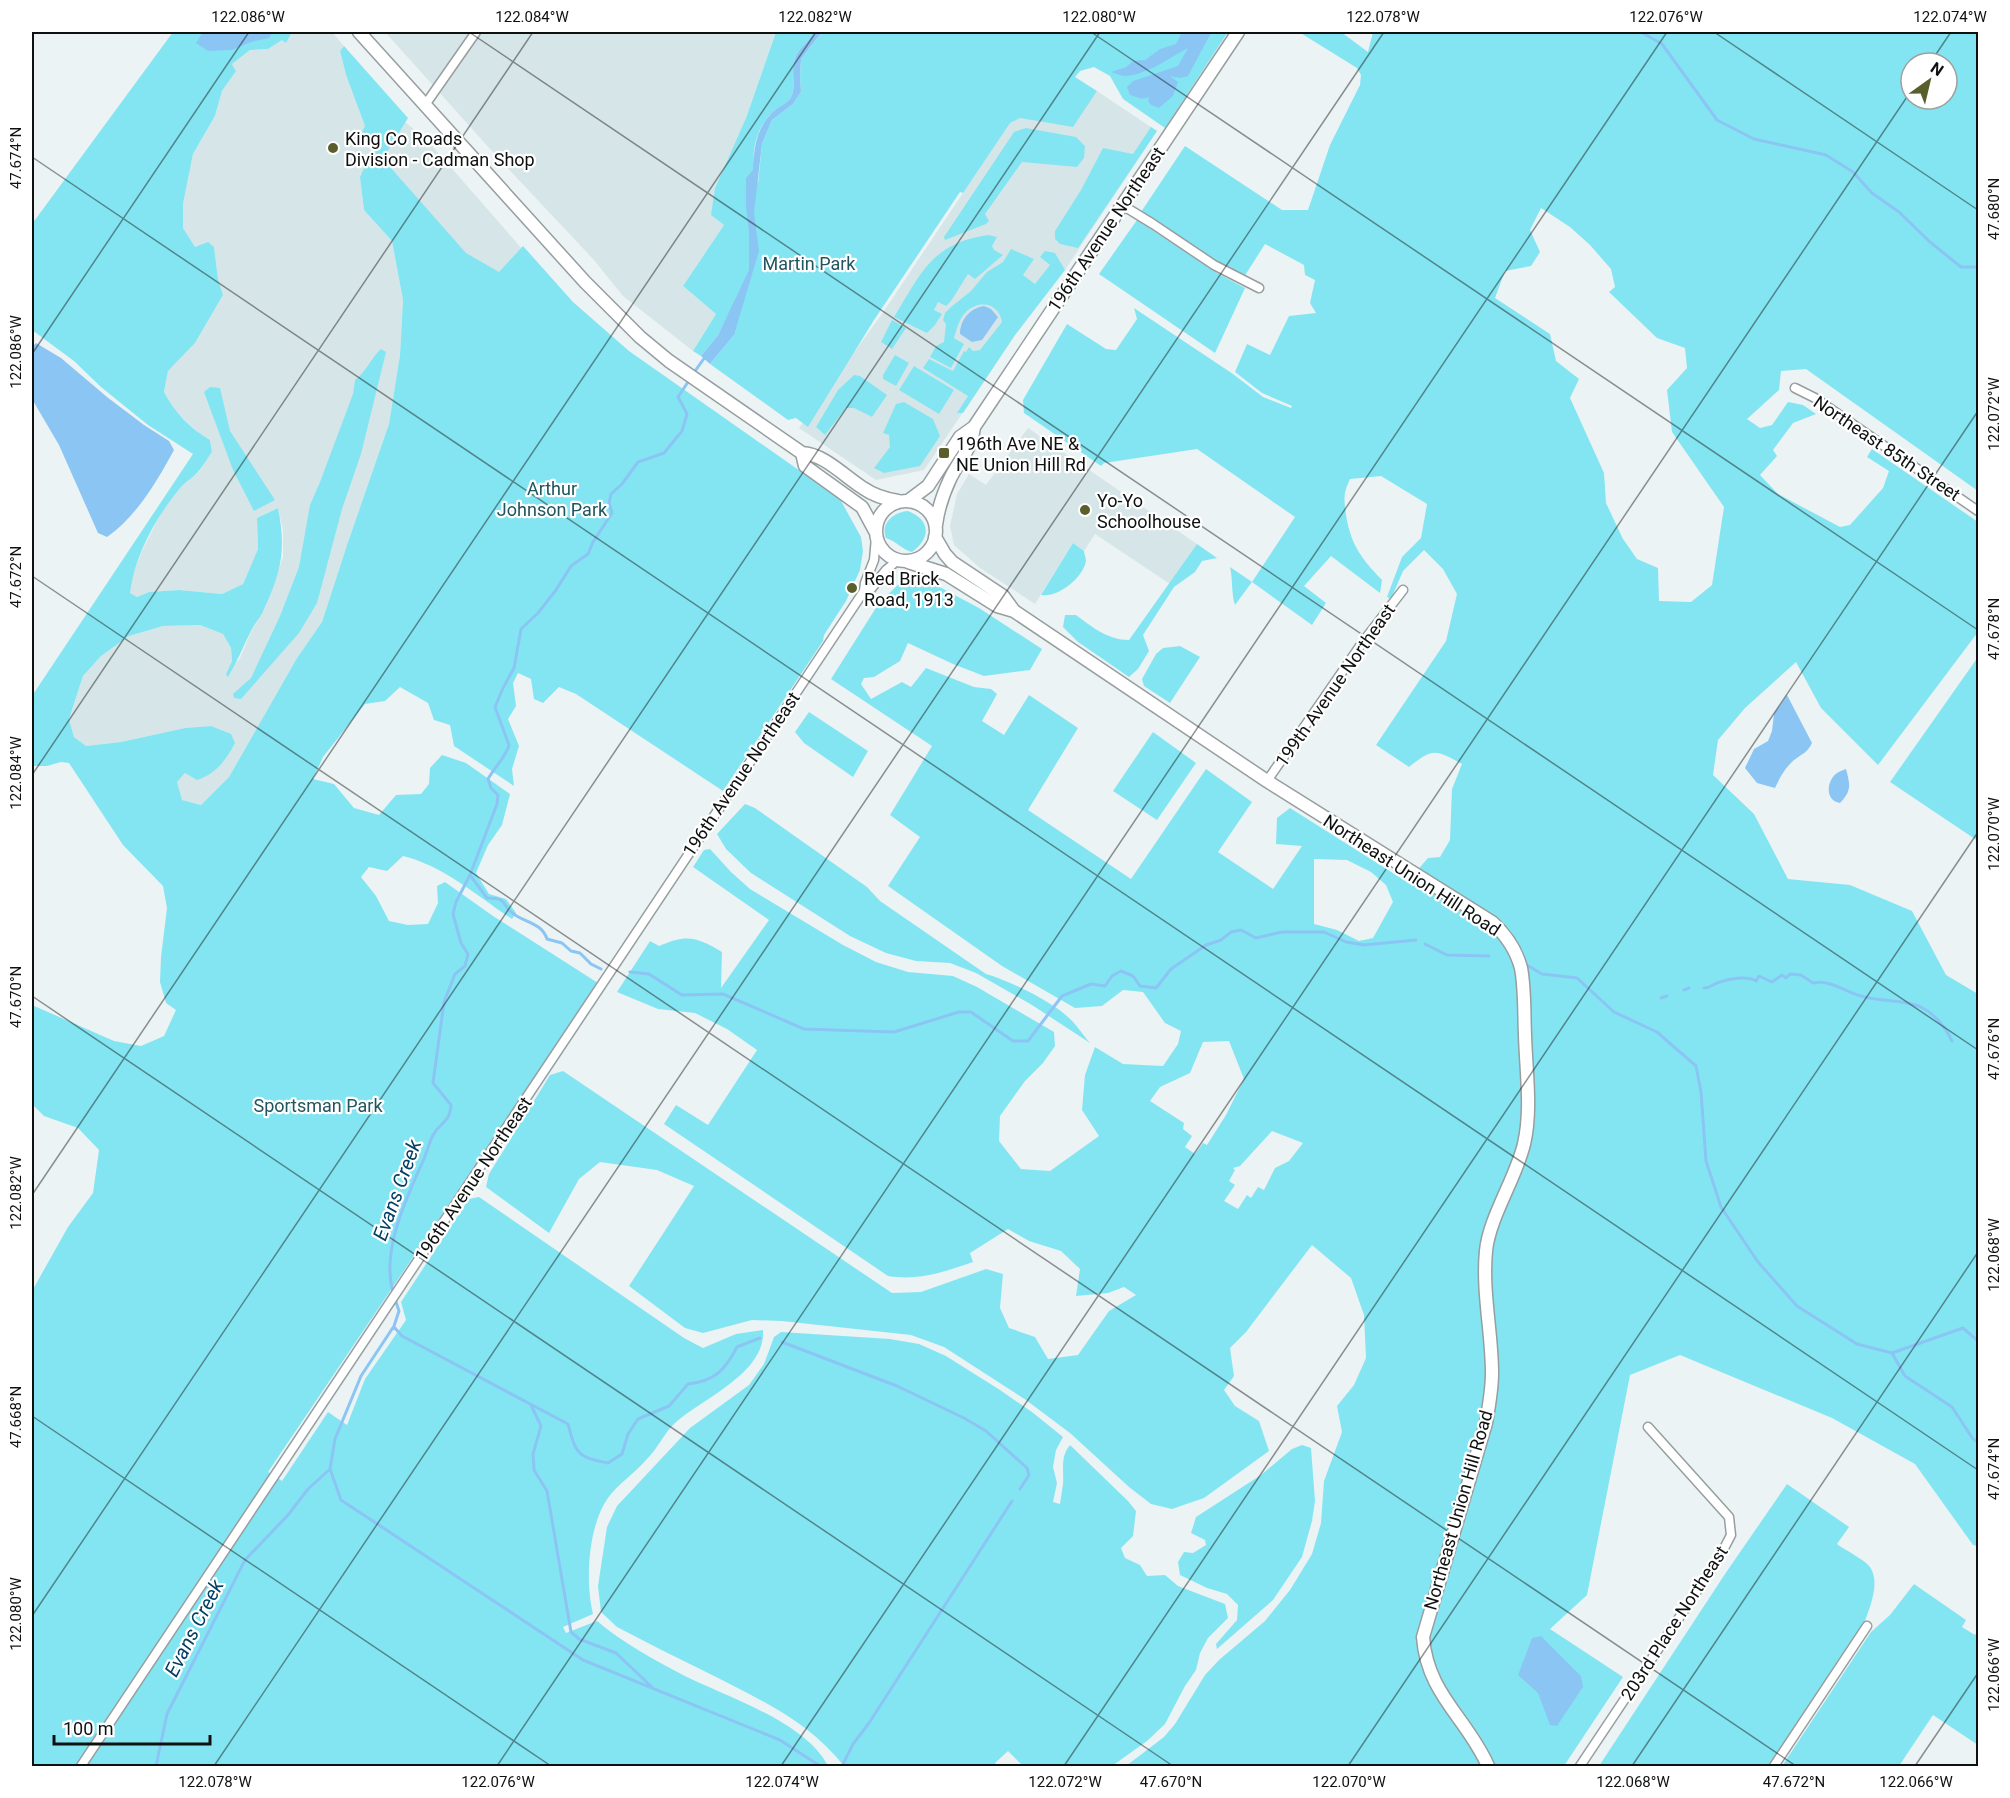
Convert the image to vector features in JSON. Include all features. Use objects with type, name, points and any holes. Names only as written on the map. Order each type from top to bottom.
[{"type":"street","points":[[359,32],[600,298],[640,337],[669,361],[802,453],[813,454],[874,494],[916,502],[930,513],[936,533],[932,546],[926,554],[917,559],[903,561],[884,552],[862,507],[805,466],[802,453]]},
{"type":"street","points":[[425,105],[476,32]]},
{"type":"street","name":"196th Avenue Northeast","points":[[903,501],[928,486],[960,437],[974,427],[1238,32]]},
{"type":"street","points":[[1122,205],[1214,265],[1259,288]]},
{"type":"street","name":"Northeast 85th Street","points":[[1795,388],[1815,398],[1978,511]]},
{"type":"street","name":"196th Avenue Northeast","points":[[936,533],[938,511],[943,495],[950,478],[972,444],[974,427]]},
{"type":"street","points":[[875,534],[881,513],[889,506],[903,501]]},
{"type":"street","name":"Northeast Union Hill Road","points":[[936,533],[945,554],[952,562],[1003,596],[1014,611]]},
{"type":"street","name":"196th Avenue Northeast","points":[[81,1767],[864,591],[874,560],[875,534]]},
{"type":"street","name":"196th Avenue Northeast","points":[[864,591],[871,589],[880,576],[903,561]]},
{"type":"street","name":"Northeast Union Hill Road","points":[[903,561],[946,574],[997,606],[1014,611],[1267,782],[1492,922],[1505,934],[1513,947],[1521,967],[1527,1110],[1524,1144],[1507,1193],[1495,1218],[1486,1248],[1485,1273],[1492,1371],[1491,1399],[1423,1637],[1424,1656],[1435,1684],[1471,1735],[1488,1767]]},
{"type":"street","name":"199th Avenue Northeast","points":[[1267,782],[1362,643],[1403,590]]},
{"type":"street","name":"203rd Place Northeast","points":[[1580,1767],[1719,1558],[1731,1534],[1730,1517],[1648,1426]]},
{"type":"street","points":[[1774,1767],[1867,1626]]},
{"type":"shaded area","points":[[203,32],[273,32],[269,38],[232,50],[208,51],[196,43]]},
{"type":"shaded area","points":[[292,32],[332,32],[344,46],[340,51],[346,75],[365,126],[375,142],[360,177],[364,210],[392,241],[403,300],[400,355],[389,424],[322,622],[297,658],[229,777],[201,805],[182,800],[176,782],[185,773],[211,726],[185,728],[121,742],[86,746],[74,737],[69,719],[83,676],[101,656],[129,636],[163,626],[200,625],[223,634],[231,648],[232,661],[226,674],[240,658],[265,608],[283,557],[283,530],[278,508],[257,518],[258,549],[243,584],[222,594],[179,590],[149,592],[137,597],[130,593],[132,577],[141,553],[163,509],[183,484],[198,473],[212,452],[210,440],[175,411],[164,392],[168,371],[195,343],[223,295],[218,279],[214,247],[195,248],[183,228],[183,204],[193,154],[215,116],[222,91],[236,71],[232,64],[250,50],[268,49],[282,39],[286,42]]},
{"type":"shaded area","points":[[385,32],[776,32],[746,118],[715,188],[724,225],[683,286],[716,314],[693,351],[623,296],[593,259]]},
{"type":"shaded area","points":[[815,32],[822,32],[801,59],[801,92],[793,104],[772,120],[762,144],[754,213],[759,251],[734,335],[710,364],[701,356],[718,335],[749,270],[746,178],[753,170],[757,138],[769,116],[790,99],[793,90],[795,57]]},
{"type":"shaded area","points":[[1182,32],[1211,33],[1188,76],[1180,78],[1170,76],[1178,82],[1173,96],[1159,108],[1151,105],[1148,101],[1149,97],[1142,99],[1130,95],[1127,87],[1133,81],[1178,66],[1188,48],[1141,73],[1125,76],[1111,72],[1126,67],[1133,61],[1145,60],[1160,49],[1176,44]]},
{"type":"shaded area","points":[[1097,91],[1157,131],[1065,270],[1015,335],[924,470],[876,480],[799,428],[884,311],[963,193],[1000,102],[1079,116]]},
{"type":"shaded area","points":[[404,121],[427,140],[523,250],[500,275],[466,256],[382,160]]},
{"type":"shaded area","points":[[984,306],[991,309],[998,317],[982,340],[972,342],[960,334],[960,329],[970,312]]},
{"type":"shaded area","points":[[36,343],[61,358],[107,397],[169,441],[174,450],[137,508],[118,529],[107,537],[98,533],[59,445],[32,399],[32,347]]},
{"type":"shaded area","name":"Yo-Yo Schoolhouse","points":[[1028,428],[1197,544],[1170,584],[1095,534],[1084,551],[1073,543],[1035,604],[980,568],[954,545],[950,526],[957,494],[969,474],[986,485]]},
{"type":"shaded area","points":[[1787,695],[1812,743],[1807,751],[1788,766],[1775,788],[1757,783],[1745,768],[1754,749],[1768,741],[1774,714]]},
{"type":"shaded area","points":[[1846,769],[1849,787],[1847,795],[1840,803],[1832,799],[1829,785],[1838,772]]},
{"type":"shaded area","points":[[1541,1636],[1581,1676],[1583,1687],[1557,1726],[1550,1725],[1538,1693],[1518,1675],[1532,1638]]},
{"type":"green space","points":[[173,32],[292,32],[286,43],[282,40],[268,49],[250,50],[232,64],[236,71],[222,91],[215,116],[193,154],[183,204],[183,228],[195,247],[208,242],[214,247],[218,279],[223,295],[195,343],[168,371],[164,392],[184,419],[210,440],[212,452],[198,472],[181,487],[155,523],[137,564],[130,593],[137,597],[149,592],[179,590],[222,594],[243,584],[258,549],[257,518],[278,508],[282,535],[281,559],[264,610],[228,677],[226,674],[232,661],[231,648],[223,634],[200,625],[163,626],[129,636],[101,656],[83,676],[69,719],[74,737],[86,746],[121,742],[185,728],[211,726],[231,734],[235,743],[224,761],[215,770],[197,780],[185,773],[177,782],[182,800],[201,805],[229,777],[297,658],[322,622],[389,424],[400,355],[403,300],[392,241],[364,210],[360,177],[375,142],[362,132],[365,126],[346,75],[340,51],[344,46],[408,118],[383,159],[466,253],[499,272],[523,246],[573,302],[629,351],[840,499],[861,537],[863,551],[860,570],[846,601],[824,635],[823,641],[723,791],[576,694],[559,687],[543,703],[534,699],[531,679],[518,673],[513,683],[516,706],[508,719],[519,746],[512,769],[514,786],[454,746],[450,725],[434,720],[428,703],[400,687],[385,701],[365,704],[323,757],[313,779],[334,784],[354,808],[379,815],[396,795],[421,794],[429,784],[430,768],[442,755],[466,763],[510,794],[502,825],[488,845],[476,873],[489,894],[506,899],[516,913],[512,919],[446,874],[403,856],[387,871],[369,867],[361,877],[376,896],[389,921],[408,925],[428,924],[438,903],[437,886],[445,882],[493,916],[598,983],[268,1472],[282,1481],[328,1412],[347,1425],[365,1379],[406,1320],[401,1302],[469,1199],[479,1197],[684,1338],[703,1348],[736,1334],[763,1330],[761,1345],[744,1372],[675,1423],[651,1455],[608,1498],[601,1510],[592,1538],[589,1586],[593,1614],[563,1627],[566,1633],[597,1621],[628,1644],[661,1663],[783,1723],[817,1750],[828,1766],[32,1766],[32,1291],[68,1227],[93,1193],[99,1150],[78,1128],[44,1116],[32,1104],[32,1005],[114,1041],[141,1046],[164,1036],[176,1010],[166,1003],[160,982],[167,908],[163,886],[123,845],[69,763],[32,766],[32,696],[193,454],[148,425],[101,387],[74,361],[32,330],[32,224]]},
{"type":"green space","name":"Martin Park","points":[[776,32],[815,32],[795,57],[793,90],[790,99],[768,117],[758,134],[754,163],[758,183],[762,144],[772,120],[793,104],[801,92],[801,59],[822,32],[1228,32],[1165,128],[1123,99],[1110,76],[1094,67],[1080,71],[1075,77],[1097,91],[1073,127],[1020,118],[1010,123],[963,193],[960,192],[874,320],[808,427],[796,418],[788,420],[710,364],[734,335],[728,315],[718,335],[701,356],[693,351],[716,314],[683,286],[724,225],[711,215],[715,188],[746,118]]},
{"type":"green space","points":[[1299,32],[1341,32],[1368,52],[1373,32],[1978,32],[1978,491],[1806,369],[1781,371],[1779,390],[1747,419],[1760,428],[1772,425],[1788,402],[1803,405],[1816,414],[1793,423],[1773,450],[1777,456],[1760,475],[1778,494],[1840,527],[1850,525],[1883,488],[1889,471],[1867,457],[1872,449],[1978,522],[1978,632],[1878,765],[1821,708],[1796,662],[1745,708],[1718,740],[1713,775],[1754,814],[1788,879],[1850,885],[1912,911],[1946,975],[1978,994],[1978,1546],[1973,1545],[1915,1464],[1832,1418],[1680,1355],[1630,1375],[1587,1595],[1550,1629],[1623,1677],[1564,1766],[1555,1764],[1553,1766],[1126,1766],[1164,1737],[1175,1724],[1205,1675],[1265,1621],[1290,1590],[1312,1554],[1321,1523],[1324,1481],[1342,1432],[1337,1406],[1354,1385],[1366,1358],[1364,1315],[1351,1278],[1312,1245],[1246,1332],[1230,1348],[1234,1376],[1224,1390],[1235,1406],[1259,1421],[1269,1451],[1204,1498],[1172,1509],[1151,1504],[1070,1433],[1026,1400],[944,1347],[911,1335],[782,1321],[752,1320],[703,1333],[685,1328],[629,1286],[694,1186],[657,1170],[600,1162],[579,1179],[549,1233],[486,1187],[489,1174],[550,1075],[563,1071],[892,1293],[921,1292],[986,1269],[1003,1274],[1000,1308],[1009,1328],[1035,1337],[1048,1359],[1078,1355],[1109,1311],[1136,1295],[1124,1287],[1108,1293],[1076,1296],[1080,1269],[1061,1251],[1029,1241],[1008,1229],[970,1253],[973,1262],[921,1276],[888,1276],[664,1124],[676,1105],[708,1125],[757,1050],[727,1029],[695,1013],[658,1009],[617,992],[650,941],[659,946],[685,939],[698,940],[722,952],[721,988],[769,920],[693,867],[704,850],[710,849],[750,889],[843,945],[876,962],[908,972],[953,976],[977,987],[1054,1032],[1055,1046],[1043,1063],[1025,1081],[1000,1116],[999,1141],[1021,1169],[1050,1171],[1099,1136],[1082,1110],[1085,1075],[1095,1047],[1123,1064],[1163,1066],[1178,1044],[1181,1031],[1165,1023],[1143,992],[1123,990],[1102,1006],[1075,1008],[1002,966],[888,886],[920,837],[890,815],[932,746],[831,679],[879,603],[902,581],[932,583],[979,608],[1042,649],[1030,670],[984,676],[908,643],[900,661],[874,677],[864,678],[861,684],[871,699],[902,682],[911,687],[926,668],[974,687],[991,689],[997,694],[982,721],[1004,735],[1029,695],[1078,728],[1028,810],[1131,879],[1206,769],[1252,802],[1218,852],[1273,889],[1302,846],[1276,844],[1277,818],[1290,808],[1407,882],[1428,858],[1440,857],[1450,840],[1452,789],[1462,764],[1446,755],[1434,753],[1424,756],[1409,767],[1376,745],[1446,641],[1457,594],[1443,569],[1424,550],[1403,571],[1391,599],[1387,597],[1402,557],[1421,538],[1427,504],[1381,476],[1350,479],[1345,496],[1348,526],[1358,550],[1382,580],[1380,593],[1331,556],[1304,586],[1326,603],[1312,625],[1252,582],[1295,517],[1197,449],[1104,463],[1101,466],[1024,413],[1023,400],[1067,324],[1106,349],[1116,350],[1137,319],[1134,308],[1233,374],[1263,397],[1291,408],[1292,406],[1262,393],[1235,372],[1247,344],[1270,355],[1289,316],[1316,313],[1310,303],[1315,280],[1305,275],[1304,265],[1265,244],[1244,277],[1213,260],[1141,212],[1185,146],[1282,210],[1308,210],[1330,145],[1360,85],[1361,75],[1357,68]],"holes":[[[1541,208],[1570,227],[1611,269],[1615,287],[1609,292],[1657,338],[1685,348],[1687,368],[1667,390],[1672,432],[1724,507],[1712,585],[1691,602],[1659,601],[1658,568],[1637,559],[1623,539],[1606,503],[1604,473],[1570,398],[1579,379],[1556,361],[1550,334],[1495,298],[1505,271],[1531,266],[1540,252],[1530,230]],[[1314,859],[1347,860],[1371,872],[1386,885],[1393,902],[1373,938],[1359,941],[1337,930],[1314,924]],[[1229,1041],[1244,1079],[1226,1115],[1207,1145],[1203,1143],[1195,1154],[1185,1147],[1192,1136],[1183,1129],[1184,1123],[1150,1101],[1160,1087],[1190,1073],[1203,1042]],[[1272,1131],[1303,1143],[1289,1161],[1275,1168],[1264,1190],[1258,1187],[1251,1198],[1247,1195],[1238,1209],[1224,1201],[1235,1185],[1229,1181],[1235,1170],[1233,1168],[1240,1166]]]},
{"type":"green space","points":[[1151,127],[1157,131],[1078,248],[1060,244],[1055,239],[1055,231],[1081,190],[1103,148],[1133,154]]},
{"type":"green space","points":[[1026,128],[1076,137],[1085,146],[1084,158],[1077,167],[1022,162],[985,214],[989,221],[945,240],[944,237],[1014,132]]},
{"type":"green space","points":[[1137,220],[1217,273],[1245,288],[1215,353],[1099,274]]},
{"type":"green space","points":[[988,235],[997,237],[992,246],[994,250],[1003,255],[975,279],[968,274],[946,306],[938,302],[934,310],[942,314],[927,333],[894,317],[921,274],[941,253],[953,245]]},
{"type":"green space","points":[[1011,249],[1034,259],[1023,275],[1035,284],[1050,265],[1040,257],[1045,251],[1055,253],[1065,270],[1015,335],[963,413],[957,413],[968,396],[923,368],[929,359],[953,371],[964,351],[966,352],[969,347],[973,351],[980,350],[1002,322],[993,307],[977,305],[964,315],[957,327],[954,338],[964,344],[951,368],[930,357],[936,346],[944,342],[945,313],[971,291],[987,272],[1003,262]]},
{"type":"green space","points":[[892,320],[906,328],[892,349],[881,342]]},
{"type":"green space","points":[[381,349],[386,352],[361,454],[342,509],[317,603],[299,633],[241,699],[234,698],[233,694],[251,678],[280,616],[299,567],[310,505],[353,394],[355,380]]},
{"type":"green space","points":[[895,355],[909,363],[896,386],[883,379]]},
{"type":"green space","points":[[914,366],[954,390],[939,414],[899,390]]},
{"type":"green space","points":[[854,375],[860,376],[887,395],[872,417],[854,408],[846,408],[825,435],[816,427],[838,390]]},
{"type":"green space","points":[[210,387],[220,388],[230,431],[275,500],[254,511],[233,470],[204,392]]},
{"type":"green space","points":[[904,402],[933,419],[940,436],[920,466],[884,473],[874,468],[890,447],[889,435],[883,433],[896,404]]},
{"type":"green space","points":[[908,511],[921,519],[926,530],[923,541],[912,552],[886,538],[885,532],[890,519],[898,513]]},
{"type":"green space","points":[[1073,543],[1084,551],[1086,561],[1080,574],[1062,590],[1041,595]]},
{"type":"green space","points":[[1197,544],[1217,558],[1202,561],[1195,572],[1174,587],[1143,635],[1149,651],[1138,669],[1129,677],[1078,642],[1063,627],[1065,615],[1076,615],[1107,635],[1129,640]]},
{"type":"green space","points":[[1230,567],[1252,582],[1235,605],[1233,595]]},
{"type":"green space","points":[[1180,646],[1200,657],[1170,703],[1144,686],[1142,679],[1156,654],[1163,648]]},
{"type":"green space","points":[[1978,657],[1978,841],[1890,782]]},
{"type":"green space","points":[[809,712],[868,751],[853,777],[804,743],[795,732]]},
{"type":"green space","points":[[1153,732],[1196,763],[1157,820],[1113,791]]},
{"type":"green space","points":[[745,804],[755,808],[867,887],[880,901],[986,974],[1018,986],[1052,1005],[1072,1021],[1090,1043],[1032,1005],[976,973],[950,963],[916,961],[886,953],[850,936],[751,873],[726,849],[717,834]]},
{"type":"green space","points":[[781,1332],[890,1339],[919,1344],[946,1356],[1032,1412],[1063,1437],[1056,1450],[1053,1467],[1057,1483],[1053,1502],[1060,1504],[1064,1459],[1070,1445],[1136,1511],[1133,1536],[1121,1548],[1125,1558],[1140,1565],[1147,1576],[1165,1575],[1178,1586],[1225,1604],[1228,1618],[1208,1638],[1200,1653],[1196,1670],[1165,1724],[1147,1741],[1112,1766],[1023,1766],[1008,1751],[995,1763],[997,1766],[844,1766],[814,1735],[780,1711],[617,1627],[601,1612],[598,1586],[607,1527],[617,1506],[690,1428],[749,1385],[764,1364],[774,1337]]},
{"type":"green space","points":[[1302,1445],[1311,1448],[1315,1501],[1302,1557],[1273,1600],[1217,1649],[1216,1644],[1237,1620],[1238,1605],[1227,1594],[1207,1588],[1180,1575],[1178,1562],[1184,1552],[1193,1553],[1206,1545],[1205,1540],[1191,1533],[1196,1517],[1261,1475],[1292,1449]]},
{"type":"green space","points":[[1787,1484],[1849,1527],[1837,1544],[1867,1564],[1873,1573],[1873,1596],[1864,1624],[1768,1766],[1599,1766],[1725,1574]]},
{"type":"green space","points":[[1914,1584],[1966,1620],[1962,1627],[1975,1635],[1978,1630],[1978,1745],[1933,1715],[1899,1766],[1782,1766],[1871,1632],[1890,1615]]},
{"type":"waterway","points":[[1641,32],[1662,44],[1717,120],[1754,139],[1826,155],[1853,172],[1872,193],[1899,212],[1930,242],[1961,267],[1978,267]]},
{"type":"waterway","name":"Evans Creek","points":[[693,374],[705,357]]},
{"type":"waterway","name":"Evans Creek","points":[[393,1292],[390,1260],[397,1225],[432,1138],[436,1130],[447,1119],[450,1111],[451,1105],[433,1083],[444,1002],[455,974],[465,966],[468,954],[461,943],[453,914],[497,804],[498,795],[491,788],[488,779],[509,745],[495,707],[514,668],[521,629],[538,613],[571,566],[588,554],[612,513],[609,503],[611,494],[622,484],[638,462],[664,453],[682,431],[687,414],[678,397],[690,379]]},
{"type":"waterway","points":[[470,875],[487,898],[501,900],[515,915],[536,925],[547,939],[562,943],[601,969]]},
{"type":"waterway","points":[[630,972],[649,974],[682,995],[723,994],[804,1029],[894,1032],[959,1012],[971,1012],[1013,1041],[1028,1041],[1062,996],[1091,984],[1105,986],[1112,976],[1121,971],[1133,976],[1140,986],[1156,988],[1171,969],[1206,945],[1221,940],[1231,932],[1241,930],[1256,938],[1282,932],[1324,932],[1346,942],[1364,945],[1416,940]]},
{"type":"waterway","points":[[1425,944],[1447,955],[1489,956]]},
{"type":"waterway","points":[[1525,964],[1542,974],[1577,978],[1614,1012],[1657,1032],[1696,1066],[1701,1092],[1706,1161],[1721,1207],[1758,1262],[1797,1306],[1857,1344],[1892,1353],[1963,1328],[1978,1341]]},
{"type":"waterway","points":[[1704,988],[1737,978],[1756,981],[1759,976],[1772,982],[1782,975],[1786,978],[1790,974],[1801,975],[1813,983],[1831,984],[1861,996],[1921,1007],[1940,1021],[1952,1041]]},
{"type":"waterway","points":[[1684,990],[1689,988]]},
{"type":"waterway","points":[[1661,998],[1667,996]]},
{"type":"waterway","name":"Evans Creek","points":[[156,1766],[167,1714],[245,1560],[288,1515],[308,1489],[330,1469],[335,1439],[361,1376],[394,1326],[399,1311],[395,1299]]},
{"type":"waterway","points":[[394,1327],[402,1336],[568,1424],[573,1442],[579,1452],[590,1459],[608,1463],[622,1454],[628,1434],[638,1419],[669,1406],[688,1384],[705,1380],[718,1373],[737,1347],[760,1338]]},
{"type":"waterway","points":[[782,1342],[897,1386],[986,1431],[1027,1468],[1029,1475],[1020,1489]]},
{"type":"waterway","points":[[1892,1353],[1905,1376],[1952,1407],[1973,1439],[1978,1442]]},
{"type":"waterway","points":[[531,1405],[541,1426],[533,1454],[534,1470],[547,1491],[571,1632],[579,1639],[616,1653],[654,1689]]},
{"type":"waterway","points":[[330,1469],[341,1500],[583,1660],[780,1740],[820,1766]]},
{"type":"waterway","points":[[842,1766],[853,1744],[869,1723],[1012,1501]]},
{"type":"place","name":"King Co Roads Division - Cadman Shop","points":[[333,148]]},
{"type":"place","name":"196th Ave NE & NE Union Hill Rd","points":[[944,453]]},
{"type":"place","name":"Yo-Yo Schoolhouse","points":[[1085,510]]},
{"type":"place","name":"Red Brick Road, 1913","points":[[852,588]]},
{"type":"park label","name":"Arthur Johnson Park","points":[[552,498]]},
{"type":"park label","name":"Sportsman Park","points":[[318,1105]]}]
